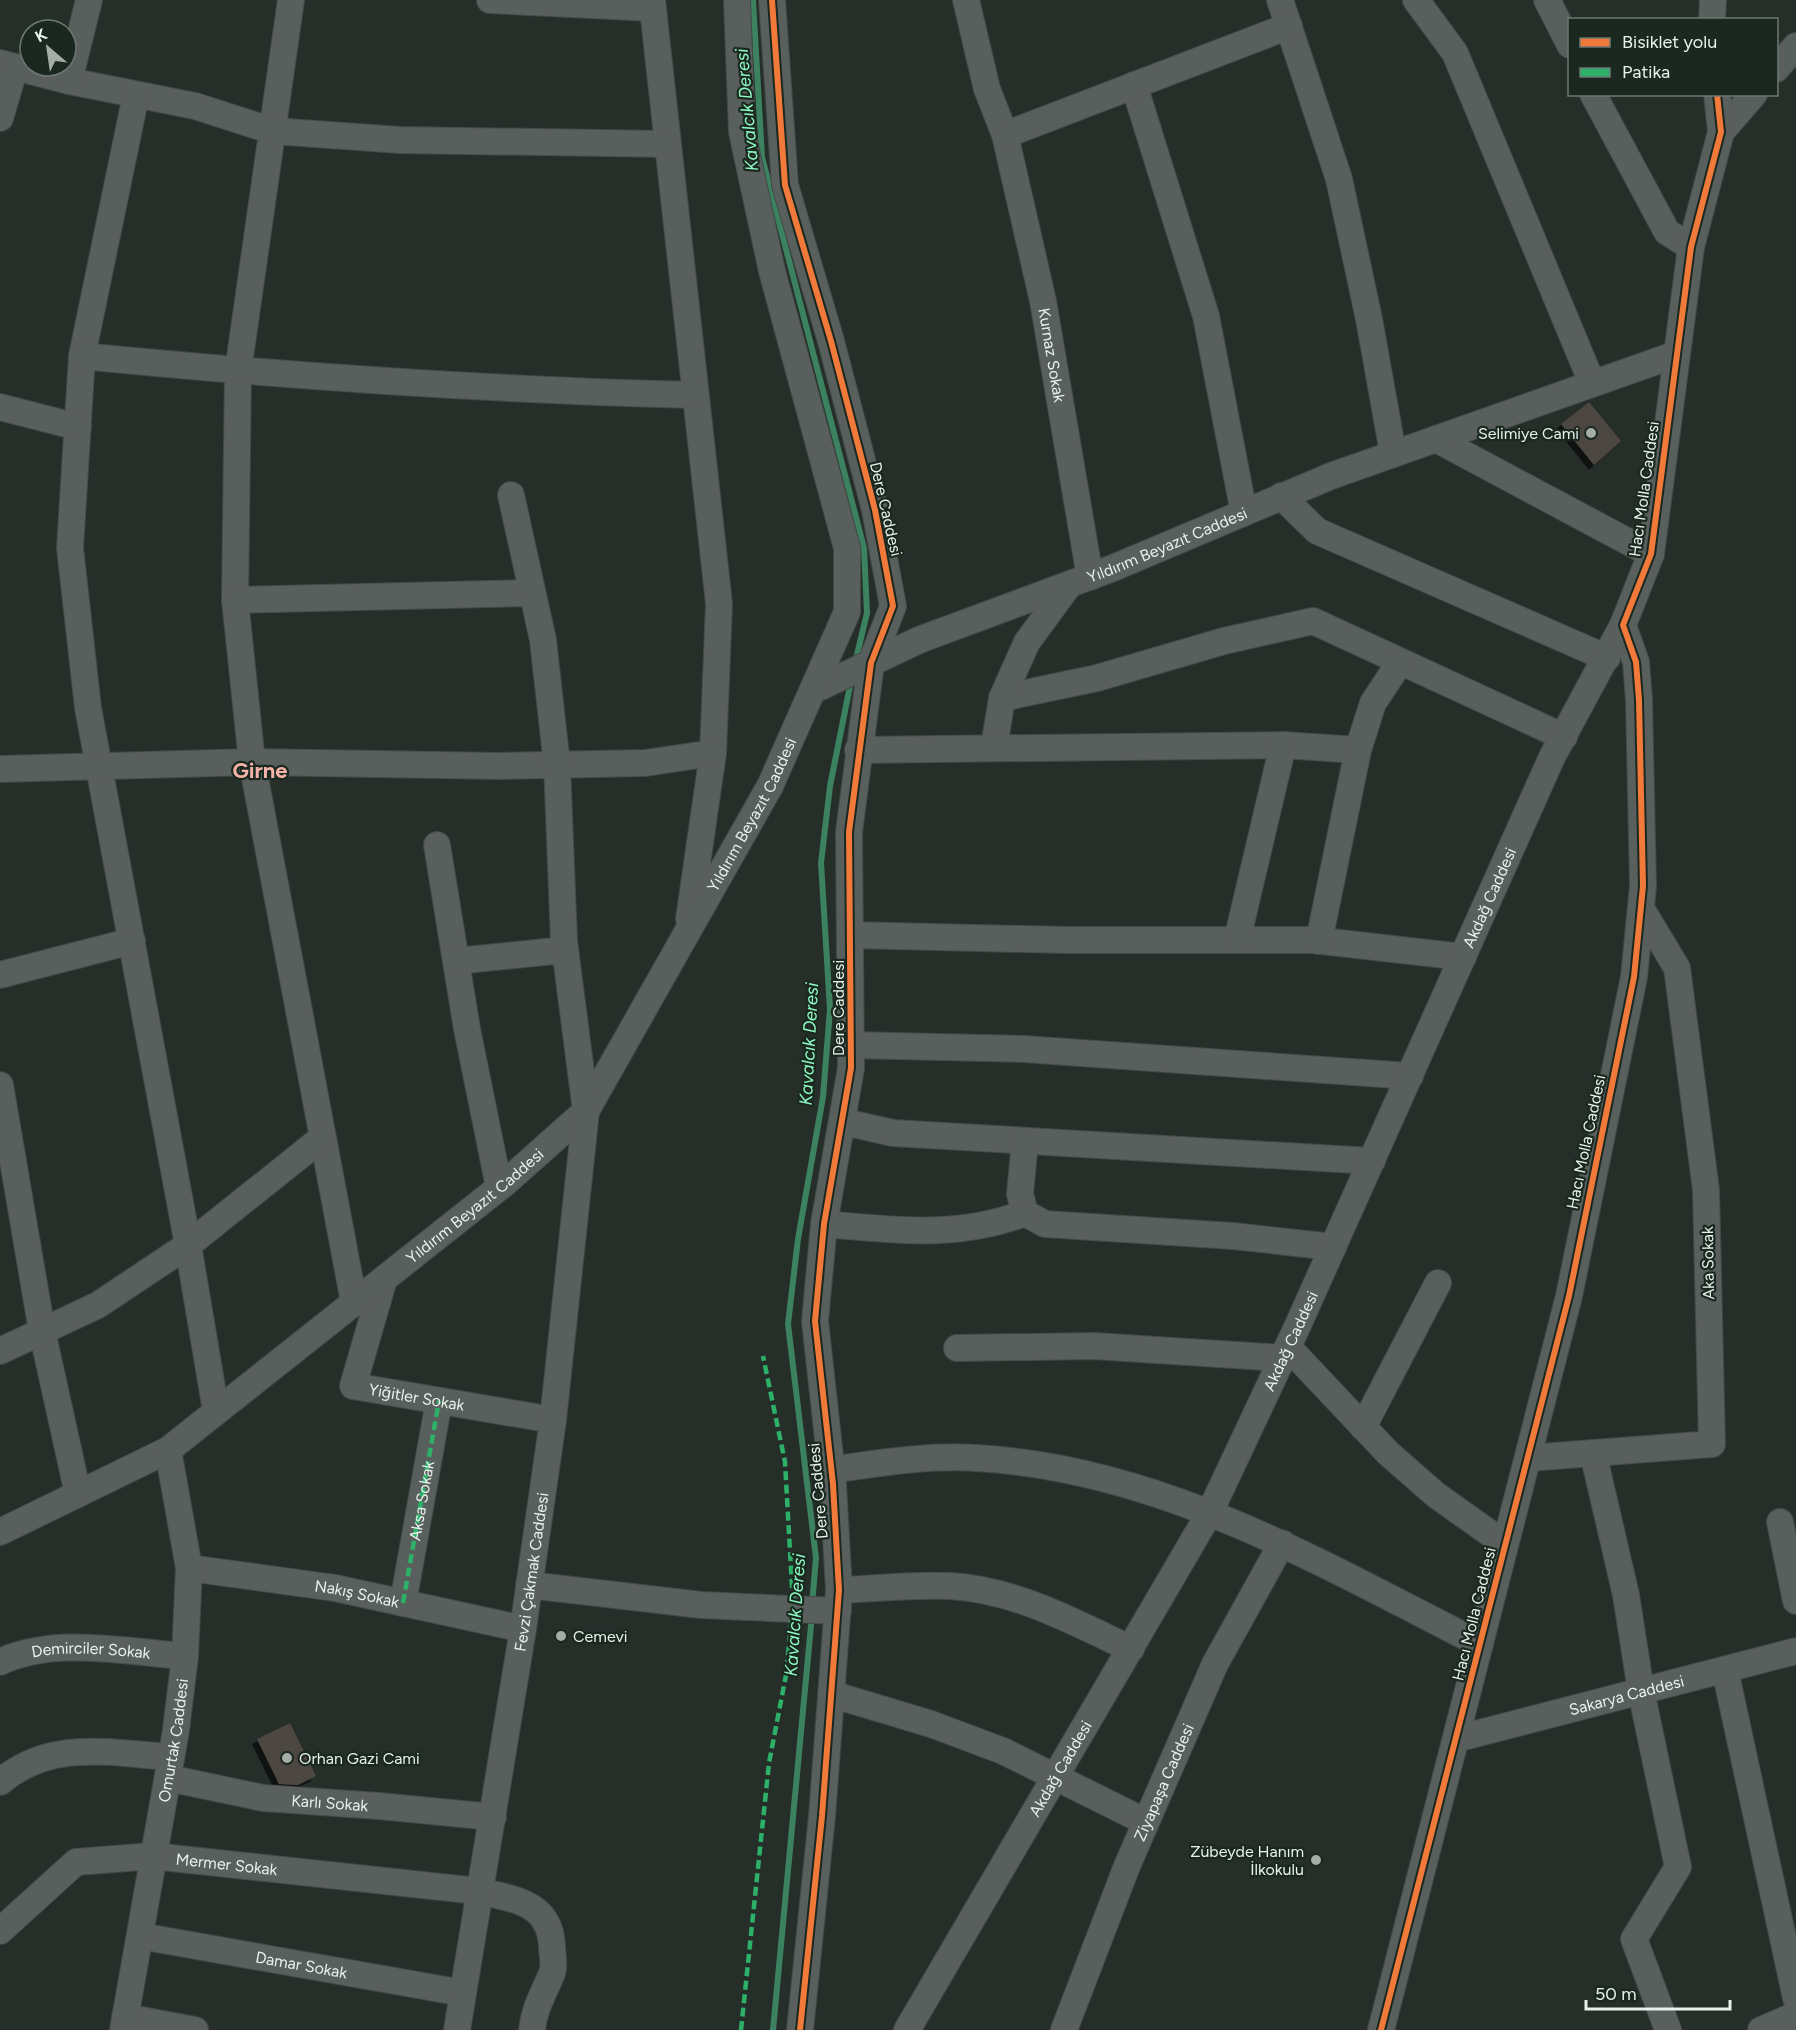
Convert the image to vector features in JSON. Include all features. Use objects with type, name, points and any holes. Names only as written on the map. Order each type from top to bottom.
[{"type":"street","points":[[69,81],[89,0]]},
{"type":"street","points":[[291,0],[238,371],[235,600],[252,762],[354,1302]]},
{"type":"street","points":[[490,0],[652,4],[719,604],[713,753],[686,934]]},
{"type":"street","points":[[737,0],[742,132],[772,271],[847,548],[847,612],[814,690]]},
{"type":"street","name":"Dere Caddesi","points":[[772,0],[786,189],[831,342],[875,510],[893,606],[871,663],[849,832],[851,1068],[844,1122],[824,1224],[815,1321],[831,1470],[831,1694],[822,1816],[800,2030]]},
{"type":"street","name":"Kurnaz Sokak","points":[[966,0],[987,89],[1005,135],[1043,302],[1079,581]]},
{"type":"street","points":[[1280,0],[1339,179],[1370,320],[1394,453]]},
{"type":"street","points":[[1416,0],[1455,53],[1592,383]]},
{"type":"street","points":[[1547,0],[1568,43]]},
{"type":"street","points":[[1712,18],[1713,0]]},
{"type":"street","points":[[1005,135],[1289,26]]},
{"type":"street","points":[[1778,67],[1796,46]]},
{"type":"street","points":[[0,118],[7,65],[69,81],[195,106],[273,131],[400,140],[668,144]]},
{"type":"street","points":[[1134,85],[1206,316],[1244,513]]},
{"type":"street","points":[[136,95],[82,356],[70,548],[88,708],[188,1245],[216,1411]]},
{"type":"street","points":[[1594,96],[1667,232],[1691,247]]},
{"type":"street","points":[[1718,96],[1721,132]]},
{"type":"street","points":[[1721,132],[1752,96]]},
{"type":"street","name":"Hacı Molla Caddesi","points":[[1381,2030],[1569,1296],[1634,977],[1641,910],[1639,700],[1636,662],[1623,625],[1651,554],[1691,247],[1721,132]]},
{"type":"street","points":[[755,193],[786,189]]},
{"type":"street","name":"Yıldırım Beyazıt Caddesi","points":[[0,1532],[168,1450],[499,1188],[586,1111],[770,786],[814,690],[919,640],[1079,581],[1281,496],[1394,453],[1677,354]]},
{"type":"street","points":[[82,356],[238,371],[527,391],[695,395]]},
{"type":"street","points":[[0,407],[78,427]]},
{"type":"street","points":[[1436,439],[1651,554]]},
{"type":"street","points":[[511,495],[543,640],[557,765],[565,950],[586,1111]]},
{"type":"street","points":[[1281,496],[1317,531],[1607,658]]},
{"type":"street","points":[[994,747],[1002,698],[1027,642],[1079,581]]},
{"type":"street","points":[[235,600],[531,593]]},
{"type":"street","points":[[1002,698],[1097,678],[1224,641],[1313,621],[1564,737]]},
{"type":"street","name":"Akdağ Caddesi","points":[[907,2030],[1210,1512],[1285,1353],[1564,737],[1623,625]]},
{"type":"street","points":[[1319,941],[1358,750],[1373,703],[1400,662]]},
{"type":"street","points":[[858,750],[994,747],[1141,749],[1283,745],[1358,750]]},
{"type":"street","points":[[1237,940],[1283,745]]},
{"type":"street","points":[[0,769],[252,762],[557,765],[645,763],[713,753]]},
{"type":"street","points":[[437,845],[456,961],[499,1188]]},
{"type":"street","name":"Aka Sokak","points":[[1527,1458],[1712,1444],[1706,1190],[1677,968],[1641,910]]},
{"type":"street","points":[[851,935],[1319,941],[1463,957]]},
{"type":"street","points":[[0,975],[132,941]]},
{"type":"street","points":[[456,961],[565,950]]},
{"type":"street","points":[[851,1045],[1024,1048],[1410,1076]]},
{"type":"street","points":[[0,1085],[42,1331],[78,1494]]},
{"type":"street","name":"Fevzi Çakmak Caddesi","points":[[457,2030],[523,1629],[553,1420],[586,1111]]},
{"type":"street","points":[[844,1122],[893,1133],[1372,1161]]},
{"type":"street","points":[[0,1351],[98,1305],[188,1245],[322,1138]]},
{"type":"street","points":[[1024,1141],[1020,1194],[1024,1213]]},
{"type":"street","points":[[824,1224],[892,1230],[959,1231],[1024,1213],[1045,1224],[1233,1236],[1333,1247]]},
{"type":"street","name":"Yiğitler Sokak","points":[[384,1279],[353,1386],[553,1420]]},
{"type":"street","points":[[1363,1427],[1438,1283]]},
{"type":"street","points":[[957,1348],[1094,1346],[1285,1353],[1388,1454],[1436,1495],[1505,1544]]},
{"type":"street","name":"Aksa Sokak","points":[[403,1603],[439,1401]]},
{"type":"street","name":"Omurtak Caddesi","points":[[124,2024],[169,1768],[185,1656],[189,1568],[168,1450]]},
{"type":"street","points":[[1593,1453],[1626,1595],[1641,1691],[1678,1867],[1634,1939],[1668,2030]]},
{"type":"street","points":[[831,1470],[887,1462],[976,1458],[1087,1473],[1210,1512],[1282,1543],[1480,1644]]},
{"type":"street","points":[[1780,1522],[1796,1601]]},
{"type":"street","name":"Ziyapaşa Caddesi","points":[[1064,2030],[1146,1822],[1215,1664],[1282,1543]]},
{"type":"street","name":"Nakış Sokak","points":[[189,1568],[335,1588],[523,1629]]},
{"type":"street","points":[[529,1585],[701,1605],[775,1609],[950,1586],[1001,1594],[1055,1613],[1131,1649]]},
{"type":"street","name":"Demirciler Sokak","points":[[0,1662],[17,1654],[74,1648],[185,1656]]},
{"type":"street","name":"Sakarya Caddesi","points":[[1456,1739],[1796,1651]]},
{"type":"street","points":[[1725,1670],[1796,1998]]},
{"type":"street","points":[[831,1694],[931,1724],[1003,1752],[1146,1822]]},
{"type":"street","name":"Karlı Sokak","points":[[0,1782],[44,1756],[79,1750],[169,1768],[263,1798],[379,1806],[493,1818]]},
{"type":"street","name":"Mermer Sokak","points":[[0,1931],[76,1862],[153,1856],[478,1892],[520,1901],[541,1914],[551,1932],[553,1971],[536,2005],[532,2030]]},
{"type":"street","name":"Damar Sokak","points":[[140,1936],[463,1993]]},
{"type":"street","points":[[1761,2030],[1796,2015]]},
{"type":"street","points":[[124,2024],[195,2030]]},
{"type":"building","name":"Selimiye Cami","points":[[1589,402],[1621,441],[1594,465],[1561,424]]},
{"type":"building","name":"Orhan Gazi Cami","points":[[290,1723],[316,1776],[298,1785],[279,1784],[257,1739]]},
{"type":"waterway","name":"Kavalcık Deresi","points":[[753,0],[762,157],[864,548],[867,613],[855,663]]},
{"type":"waterway","name":"Kavalcık Deresi","points":[[812,1605],[816,1558],[788,1324],[798,1239],[823,1097],[830,1009],[821,863],[830,786],[851,681]]},
{"type":"waterway","name":"Kavalcık Deresi","points":[[773,2030],[812,1615]]},
{"type":"marked path","points":[[741,2030],[769,1763],[786,1675],[793,1605],[785,1462],[763,1356]]},
{"type":"marked path","points":[[403,1603],[439,1401]]},
{"type":"cycle path","points":[[772,0],[785,185],[831,341],[875,510],[893,606],[871,663],[849,832],[851,1068],[824,1224],[815,1321],[833,1484],[839,1590],[822,1816],[800,2030]]},
{"type":"cycle path","points":[[1381,2030],[1569,1296],[1634,977],[1643,886],[1639,700],[1636,662],[1623,625],[1651,554],[1691,247],[1721,132],[1717,96]]},
{"type":"place","name":"Selimiye Cami","points":[[1591,433]]},
{"type":"place","name":"Cemevi","points":[[561,1636]]},
{"type":"place","name":"Orhan Gazi Cami","points":[[287,1758]]},
{"type":"place","name":"Zübeyde Hanım İlkokulu","points":[[1316,1860]]},
{"type":"district","name":"Girne","points":[[260,770]]}]
